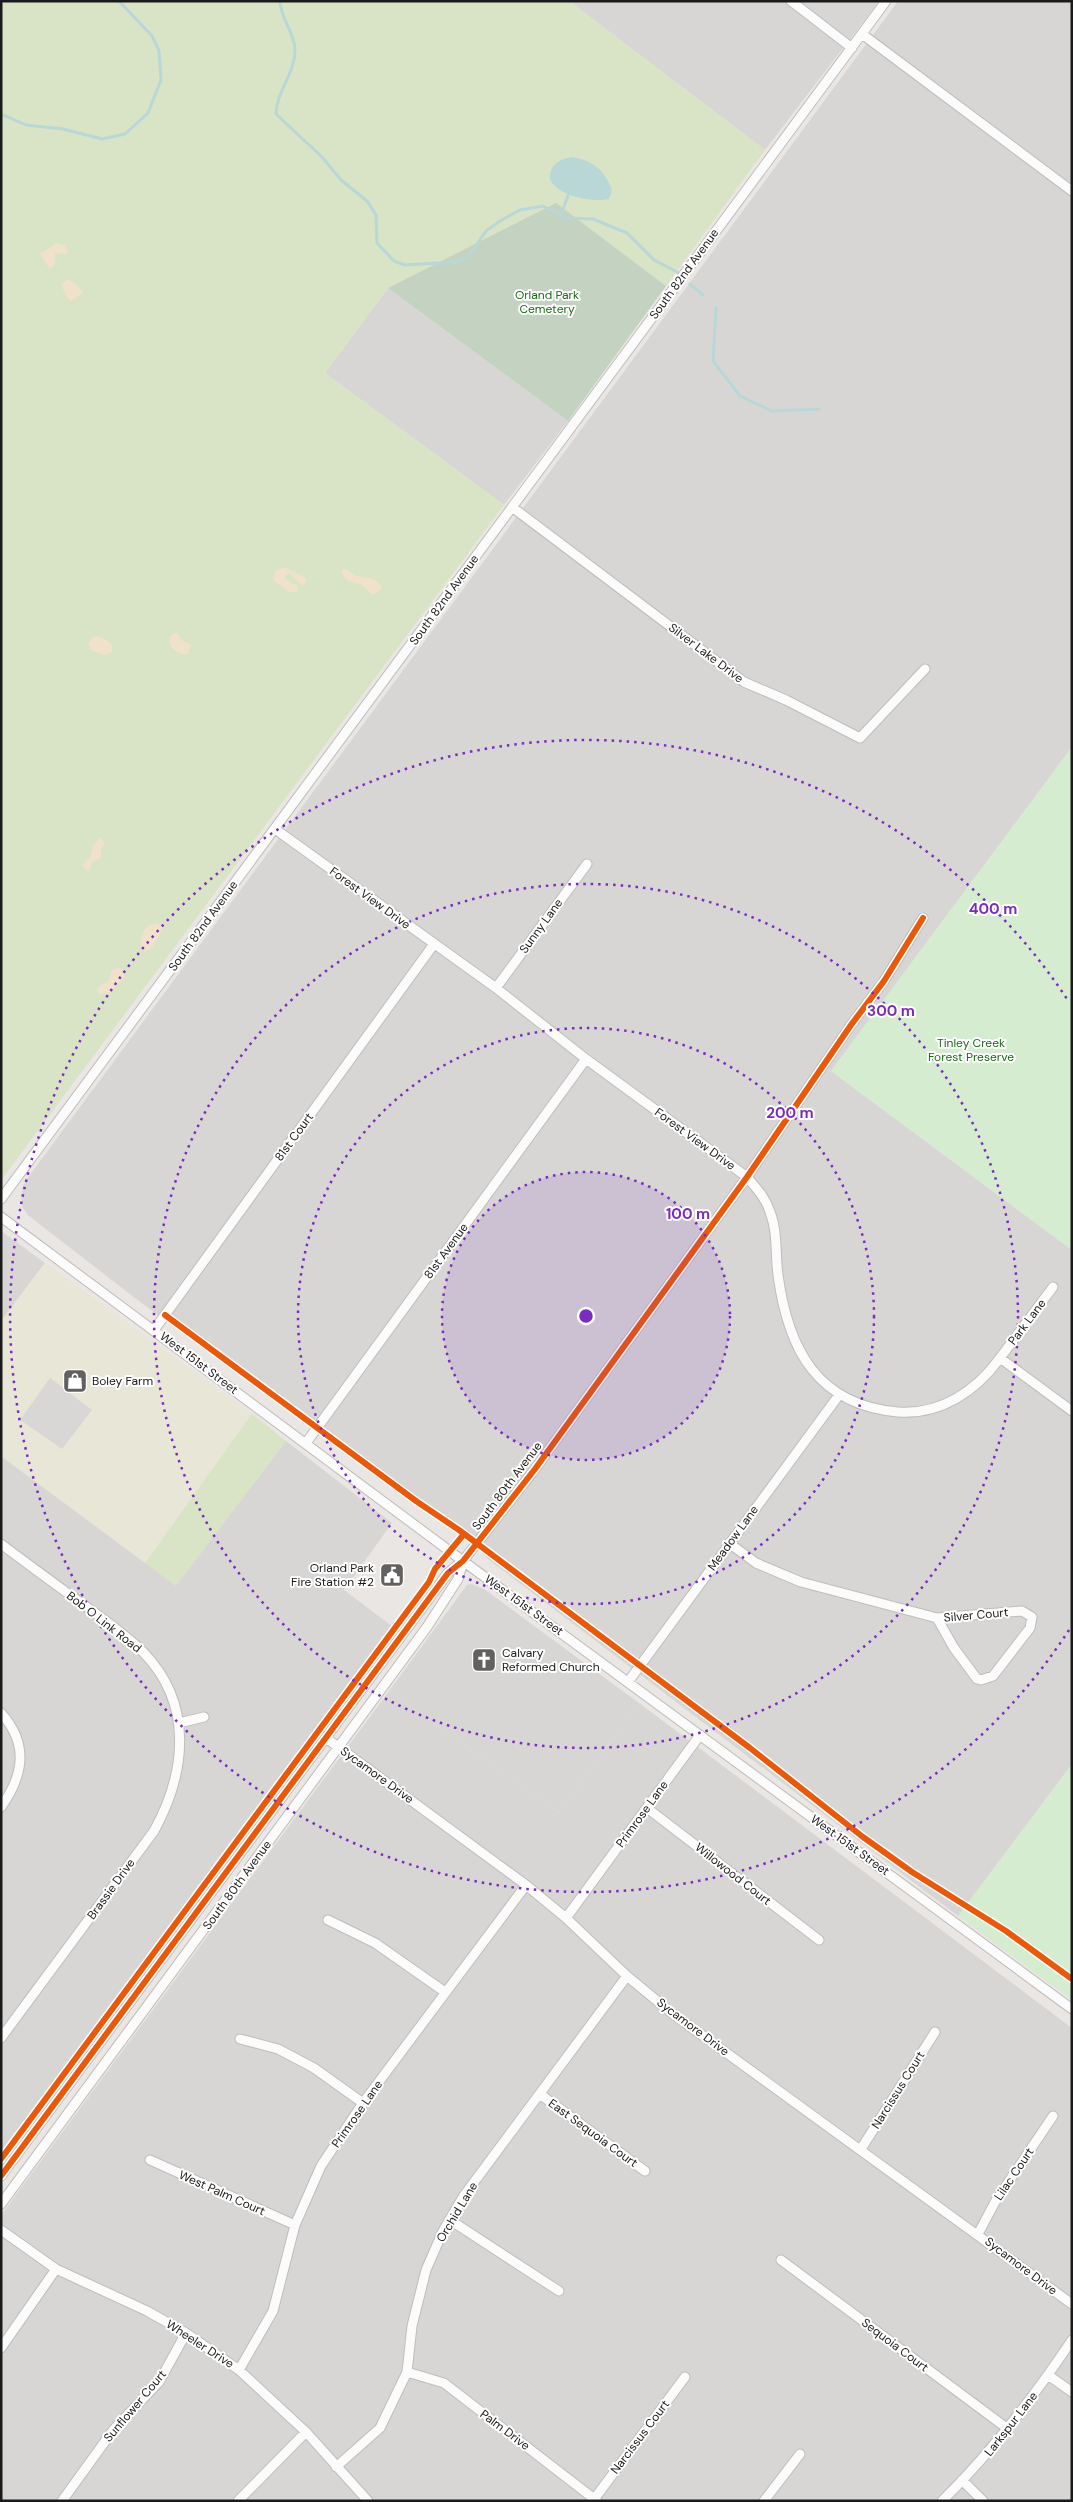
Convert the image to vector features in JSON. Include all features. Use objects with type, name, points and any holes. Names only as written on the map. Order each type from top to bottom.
[{"type":"street","points":[[791,1],[852,48]]},
{"type":"street","name":"South 82nd Avenue","points":[[1,1199],[886,1]]},
{"type":"street","points":[[862,34],[1072,191]]},
{"type":"street","name":"Silver Lake Drive","points":[[512,507],[744,682],[786,700],[860,738],[925,669]]},
{"type":"street","name":"Forest View Drive","points":[[275,829],[496,988],[586,1059],[747,1178],[763,1196],[772,1217],[775,1230],[778,1273],[787,1325],[810,1367],[839,1395],[888,1411],[927,1411],[961,1397],[985,1377],[1000,1358]]},
{"type":"street","name":"Sunny Lane","points":[[496,988],[586,864]]},
{"type":"street","name":"South 80th Avenue","points":[[1,2176],[448,1573],[463,1561],[535,1469],[747,1178],[850,1025],[884,981],[923,918]]},
{"type":"street","name":"81st Court","points":[[154,1330],[434,944]]},
{"type":"street","name":"81st Avenue","points":[[306,1443],[586,1059]]},
{"type":"street","name":"West 151st Street","points":[[1,1217],[463,1561],[1072,2009]]},
{"type":"street","name":"Park Lane","points":[[1000,1358],[1053,1287]]},
{"type":"street","points":[[1000,1358],[1072,1411]]},
{"type":"street","name":"Meadow Lane","points":[[628,1682],[839,1395]]},
{"type":"street","name":"Silver Court","points":[[729,1543],[756,1563],[801,1582],[937,1618],[1022,1611],[1032,1617],[1030,1628],[993,1676],[981,1680],[977,1678],[954,1648],[937,1618]]},
{"type":"street","name":"Bob O Link Road","points":[[1,1544],[124,1635],[144,1654],[161,1676],[179,1723]]},
{"type":"street","name":"South 80th Avenue","points":[[1,2204],[448,1598],[458,1579],[463,1561]]},
{"type":"street","points":[[1,1713],[16,1732],[21,1748],[17,1782],[1,1807]]},
{"type":"street","points":[[179,1723],[204,1718]]},
{"type":"street","name":"Brassie Drive","points":[[1,2038],[154,1831],[168,1806],[177,1776],[180,1749],[179,1723]]},
{"type":"street","name":"Primrose Lane","points":[[566,1918],[700,1735]]},
{"type":"street","name":"Sycamore Drive","points":[[326,1738],[526,1885],[566,1918],[627,1976],[673,2014],[1072,2304]]},
{"type":"street","name":"Willowood Court","points":[[647,1808],[819,1940]]},
{"type":"street","name":"Primrose Lane","points":[[239,2370],[273,2311],[295,2225],[321,2166],[364,2103],[526,1885]]},
{"type":"street","points":[[328,1920],[374,1943],[445,1992]]},
{"type":"street","name":"Orchid Lane","points":[[336,2466],[380,2428],[407,2372],[417,2302],[429,2263],[463,2197],[627,1976]]},
{"type":"street","name":"Narcissus Court","points":[[861,2149],[935,2032]]},
{"type":"street","points":[[240,2039],[278,2049],[314,2068],[364,2103]]},
{"type":"street","name":"East Sequoia Court","points":[[541,2094],[645,2171]]},
{"type":"street","name":"Lilac Court","points":[[978,2234],[995,2202],[1053,2116]]},
{"type":"street","name":"West Palm Court","points":[[150,2160],[295,2225]]},
{"type":"street","points":[[450,2220],[558,2291]]},
{"type":"street","name":"Wheeler Drive","points":[[1,2230],[56,2268],[147,2311],[186,2333],[239,2370],[306,2432],[368,2501]]},
{"type":"street","name":"Sequoia Court","points":[[782,2260],[1008,2429]]},
{"type":"street","points":[[1,2348],[56,2268]]},
{"type":"street","name":"Sunflower Court","points":[[62,2501],[114,2429],[159,2382],[186,2333]]},
{"type":"street","name":"Larkspur Lane","points":[[942,2501],[1008,2429],[1072,2340]]},
{"type":"street","name":"Palm Drive","points":[[407,2372],[444,2383],[596,2500]]},
{"type":"street","points":[[1048,2375],[1072,2392]]},
{"type":"street","name":"Narcissus Court","points":[[596,2500],[685,2376]]},
{"type":"street","points":[[238,2501],[306,2432]]},
{"type":"street","points":[[764,2501],[800,2454]]},
{"type":"street","points":[[962,2480],[983,2501]]},
{"type":"shaded area","points":[[569,1],[879,1],[765,150]]},
{"type":"shaded area","points":[[898,1],[1072,1],[1072,747],[831,1071],[1072,1250],[1072,1764],[958,1916],[488,1559],[464,1535],[415,1505],[135,1298],[29,1216],[23,1208],[21,1197],[23,1186],[29,1176]]},
{"type":"shaded area","points":[[388,288],[568,421],[504,505],[325,373]]},
{"type":"shaded area","points":[[1,1231],[45,1263],[1,1321]]},
{"type":"shaded area","points":[[45,1263],[252,1414],[145,1563],[1,1456],[1,1321]]},
{"type":"shaded area","points":[[50,1378],[92,1410],[62,1449],[20,1420]]},
{"type":"shaded area","points":[[286,1441],[392,1523],[344,1590],[396,1629],[342,1708],[1,2163],[1,1456],[176,1585]]},
{"type":"shaded area","points":[[471,1584],[484,1589],[639,1703],[559,1813],[389,1691],[467,1585]]},
{"type":"shaded area","points":[[389,1691],[559,1813],[639,1703],[1072,2028],[1072,2501],[1,2501],[1,2215]]},
{"type":"green space","points":[[1,1],[569,1],[765,150],[666,286],[556,204],[388,288],[325,373],[504,505],[1,1180]]},
{"type":"green space","name":"Orland Park Cemetery","points":[[556,203],[666,286],[568,421],[388,288]]},
{"type":"green space","name":"Tinley Creek Forest Preserve","points":[[1072,747],[1072,1250],[831,1071]]},
{"type":"green space","points":[[252,1414],[286,1441],[176,1586],[145,1563]]},
{"type":"green space","points":[[1072,1764],[1072,2000],[958,1916]]},
{"type":"sand","points":[[57,243],[65,246],[68,252],[64,254],[55,253],[54,266],[49,268],[40,254]]},
{"type":"sand","points":[[67,279],[76,284],[83,292],[71,301],[61,285]]},
{"type":"sand","points":[[285,567],[306,578],[306,583],[302,585],[290,574],[285,575],[285,580],[298,586],[298,592],[289,592],[273,580],[275,571]]},
{"type":"sand","points":[[344,568],[356,576],[374,579],[381,585],[382,589],[373,595],[362,585],[347,580],[341,573]]},
{"type":"sand","points":[[174,633],[178,633],[181,640],[191,645],[188,654],[177,652],[170,645],[170,637]]},
{"type":"sand","points":[[92,637],[100,637],[107,641],[112,645],[112,652],[105,655],[92,651],[88,645]]},
{"type":"sand","points":[[100,838],[105,842],[101,849],[101,858],[92,862],[90,869],[86,871],[82,865],[90,857],[93,845]]},
{"type":"sand","points":[[155,923],[162,926],[162,930],[151,949],[145,952],[141,947],[142,935],[145,929]]},
{"type":"sand","points":[[119,968],[124,971],[124,978],[108,994],[99,994],[97,990],[101,985],[108,982],[112,970]]},
{"type":"water","points":[[571,157],[585,160],[601,171],[612,190],[609,199],[594,200],[576,197],[567,194],[554,185],[550,179],[551,170],[559,161]]},
{"type":"waterway","points":[[1,114],[26,125],[63,129],[102,139],[125,134],[148,113],[161,80],[159,51],[152,36],[119,1]]},
{"type":"waterway","points":[[280,1],[282,13],[293,38],[295,50],[292,67],[279,98],[276,114],[322,157],[341,180],[367,201],[376,215],[377,243],[394,261],[405,265],[457,262],[468,257],[486,231],[500,221],[520,210],[543,206],[567,218],[593,219],[627,233],[654,260],[679,273]]},
{"type":"waterway","points":[[561,215],[569,193]]},
{"type":"waterway","points":[[690,284],[703,295]]},
{"type":"waterway","points":[[716,308],[713,361],[740,396],[772,411],[819,409]]},
{"type":"cycle path","points":[[1,2176],[448,1573],[463,1561],[535,1469],[747,1177],[851,1025],[884,981],[923,918]]},
{"type":"cycle path","points":[[165,1315],[416,1501],[459,1530],[750,1748],[863,1837],[912,1872],[1006,1931],[1072,1979]]},
{"type":"cycle path","points":[[1,2159],[429,1582],[435,1569],[464,1534]]},
{"type":"place","name":"Boley Farm","points":[[75,1381]]},
{"type":"place","name":"Orland Park Fire Station #2","points":[[392,1575]]},
{"type":"place","name":"Calvary Reformed Church","points":[[484,1660]]}]
